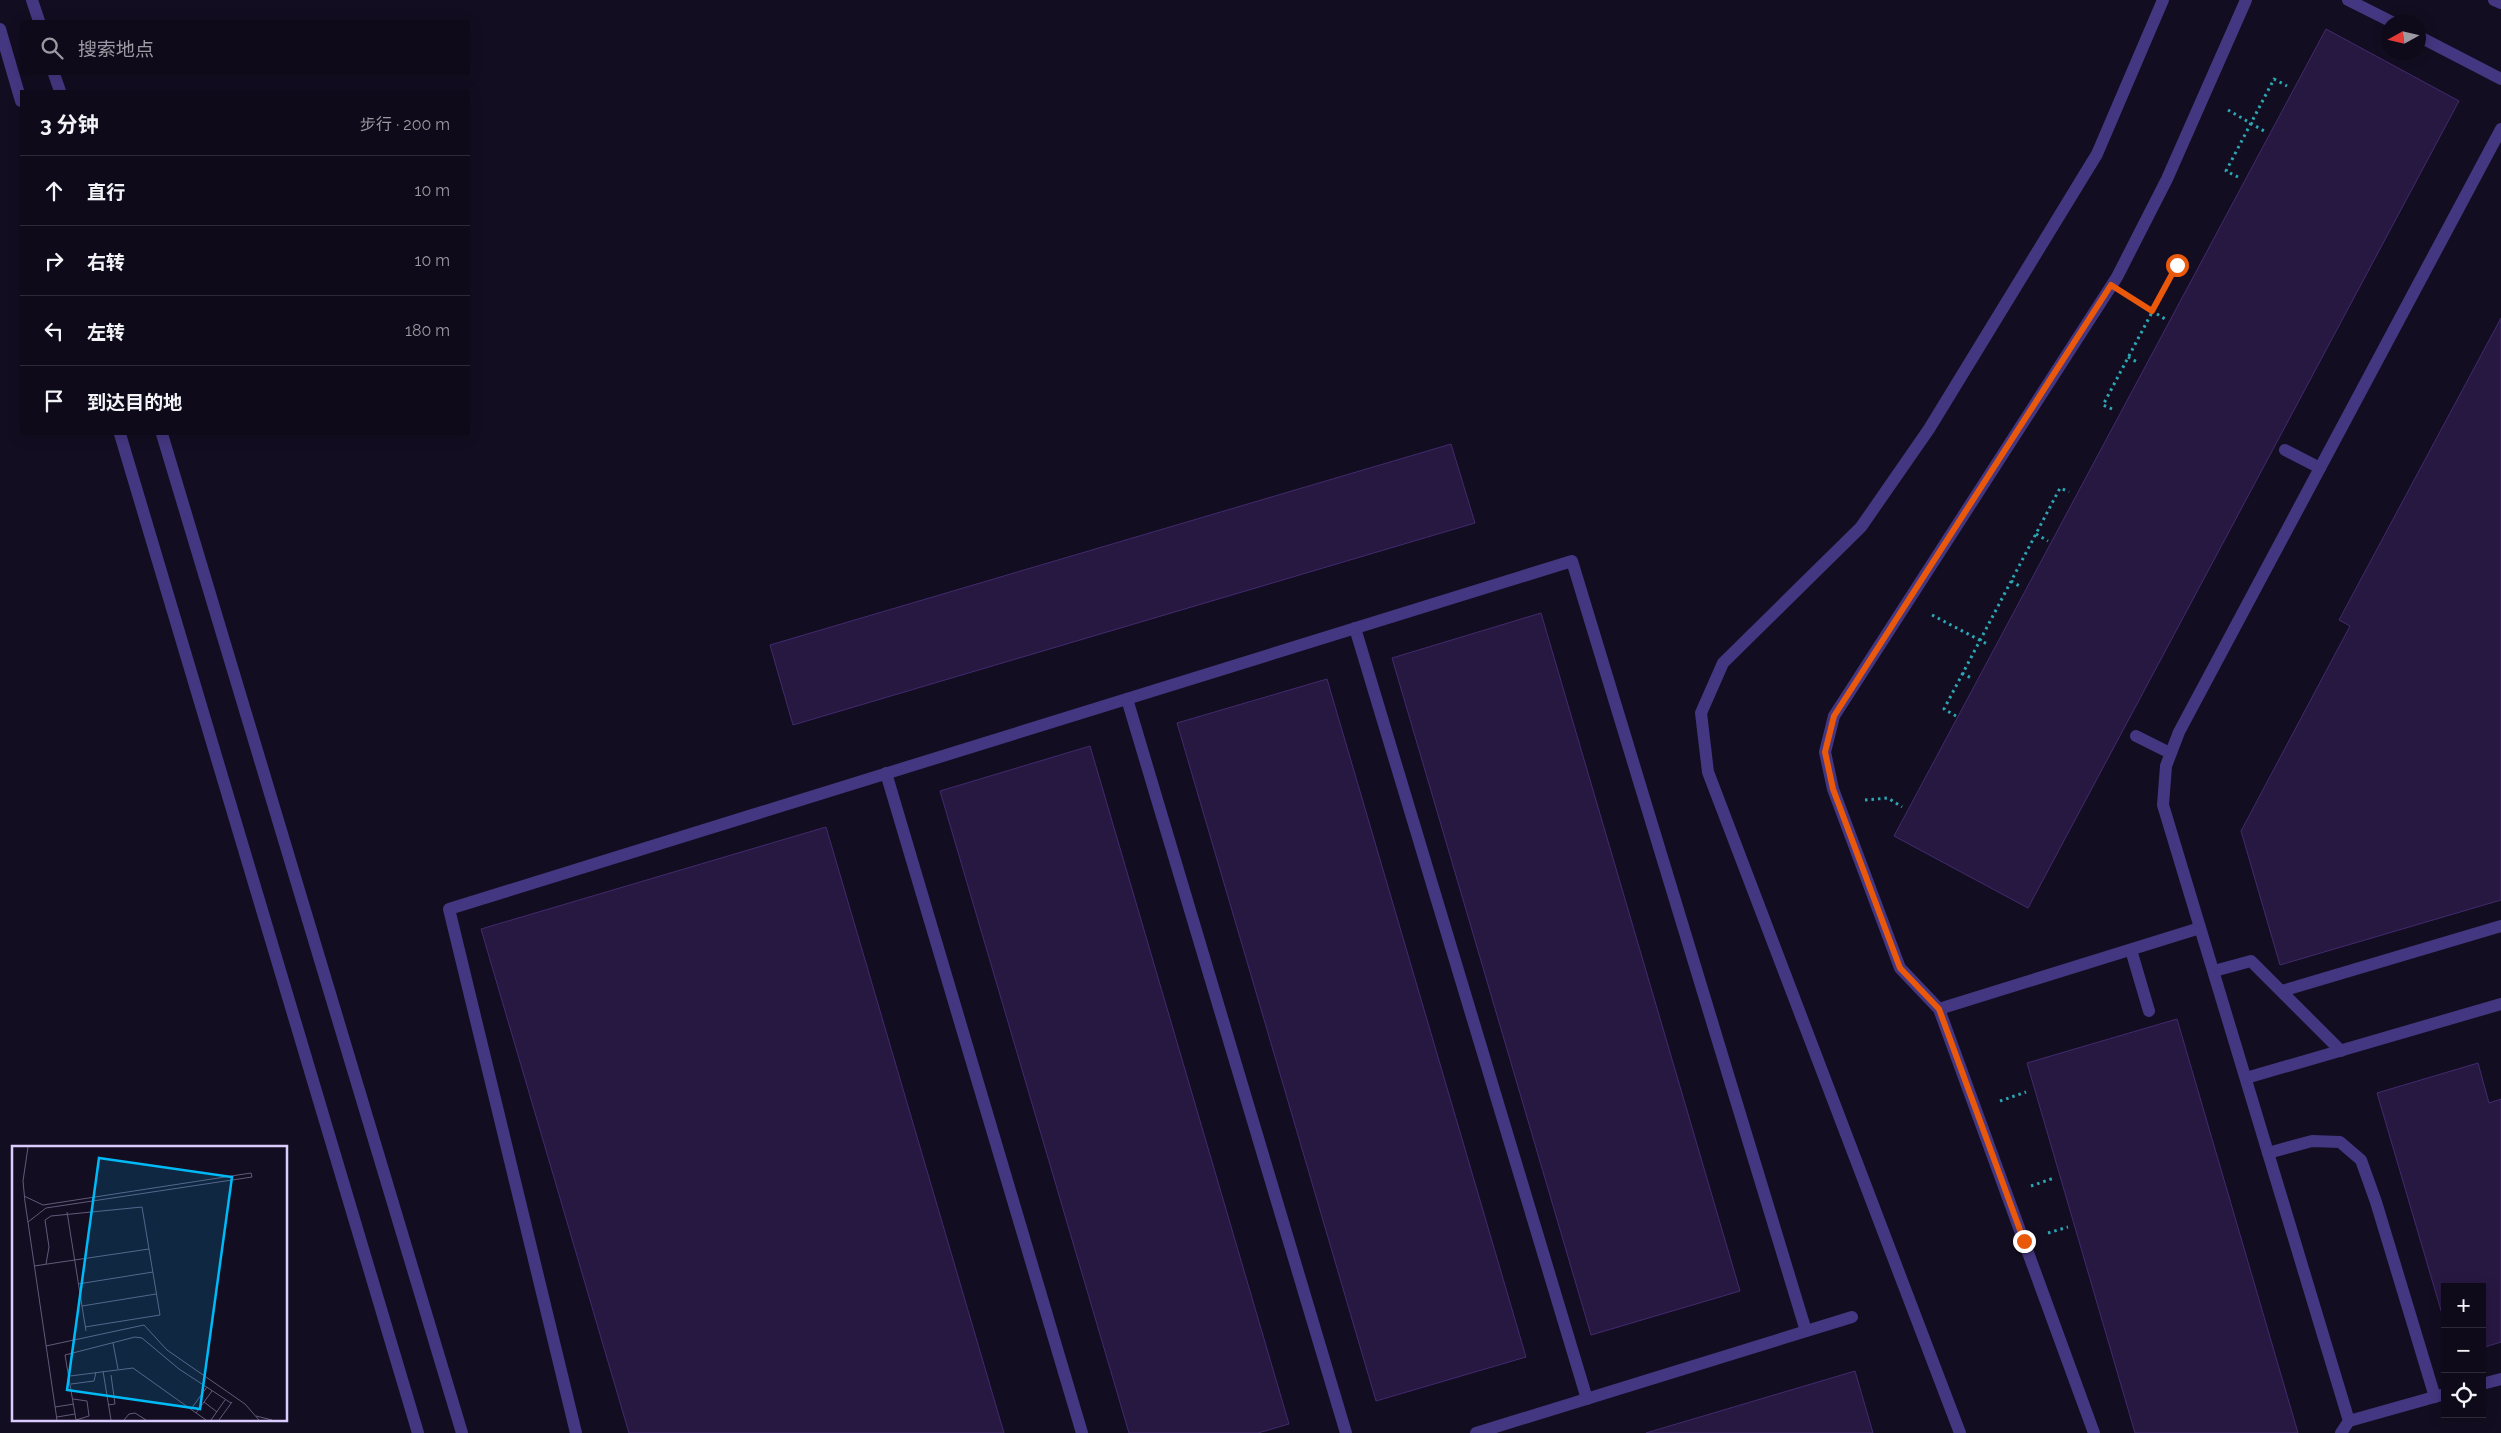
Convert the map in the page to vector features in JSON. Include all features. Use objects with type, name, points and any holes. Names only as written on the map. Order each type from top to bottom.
[{"type":"street","points":[[32,0],[39,20]]},
{"type":"street","points":[[1960,1433],[1708,772],[1701,713],[1723,664],[1861,527],[1929,429],[2097,154],[2162,0]]},
{"type":"street","points":[[2094,1433],[1939,1009],[1900,968],[1833,789],[1825,752],[1834,716],[2111,285],[2167,179],[2246,0]]},
{"type":"street","points":[[2348,0],[2381,16]]},
{"type":"street","points":[[2494,0],[2501,3]]},
{"type":"street","points":[[0,29],[20,98]]},
{"type":"street","points":[[2426,40],[2501,79]]},
{"type":"street","points":[[54,75],[60,90]]},
{"type":"street","points":[[2349,1421],[2163,805],[2166,766],[2179,732],[2501,129]]},
{"type":"street","points":[[120,435],[418,1433]]},
{"type":"street","points":[[162,435],[462,1433]]},
{"type":"street","points":[[2284,450],[2320,468]]},
{"type":"street","points":[[576,1433],[449,909],[1572,561],[1806,1332]]},
{"type":"street","points":[[1355,628],[1586,1399]]},
{"type":"street","points":[[1127,699],[1346,1433]]},
{"type":"street","points":[[2136,736],[2170,753]]},
{"type":"street","points":[[886,773],[1082,1433]]},
{"type":"street","points":[[2282,991],[2501,926]]},
{"type":"street","points":[[1939,1009],[2200,928]]},
{"type":"street","points":[[2131,950],[2150,1012]]},
{"type":"street","points":[[2214,971],[2251,961],[2341,1051]]},
{"type":"street","points":[[2246,1078],[2501,1004]]},
{"type":"street","points":[[2268,1153],[2312,1141],[2340,1142],[2360,1160],[2376,1202],[2440,1396],[2349,1421],[2341,1433]]},
{"type":"street","points":[[1476,1433],[1852,1317]]},
{"type":"street","points":[[2486,1383],[2501,1379]]},
{"type":"path","points":[[2238,177],[2226,171],[2274,79],[2287,86]]},
{"type":"path","points":[[2203,96],[2264,130]]},
{"type":"path","points":[[2112,410],[2103,405],[2177,265],[2189,271]]},
{"type":"path","points":[[2111,285],[2166,320]]},
{"type":"path","points":[[2128,357],[2139,363]]},
{"type":"path","points":[[1956,716],[1944,709],[2060,488],[2069,492]]},
{"type":"path","points":[[2036,534],[2048,540]]},
{"type":"path","points":[[2011,581],[2021,587]]},
{"type":"path","points":[[1908,602],[1989,646]]},
{"type":"path","points":[[1962,674],[1973,679]]},
{"type":"path","points":[[1840,808],[1871,798],[1888,798],[1902,807]]},
{"type":"building","points":[[2326,29],[2459,101],[2028,908],[1894,836]]},
{"type":"building","points":[[2501,318],[2501,900],[2280,965],[2241,831],[2350,626],[2339,620]]},
{"type":"building","points":[[1451,444],[1475,523],[793,725],[770,645]]},
{"type":"building","points":[[1541,613],[1740,1291],[1591,1335],[1392,658]]},
{"type":"building","points":[[1327,679],[1526,1357],[1376,1401],[1177,723]]},
{"type":"building","points":[[1090,746],[1289,1424],[1258,1433],[1129,1433],[940,791]]},
{"type":"building","points":[[826,827],[1004,1433],[629,1433],[481,929]]},
{"type":"building","points":[[2177,1019],[2298,1433],[2135,1433],[2027,1063]]},
{"type":"building","points":[[2478,1063],[2489,1103],[2501,1099],[2501,1342],[2486,1347],[2486,1283],[2441,1283],[2441,1310],[2377,1093]]},
{"type":"building","points":[[1855,1371],[1873,1433],[1646,1433]]},
{"type":"route","points":[[2024,1241],[1939,1009],[1900,968],[1833,789],[1825,752],[1834,716],[2111,285],[2152,311],[2177,265]]}]
